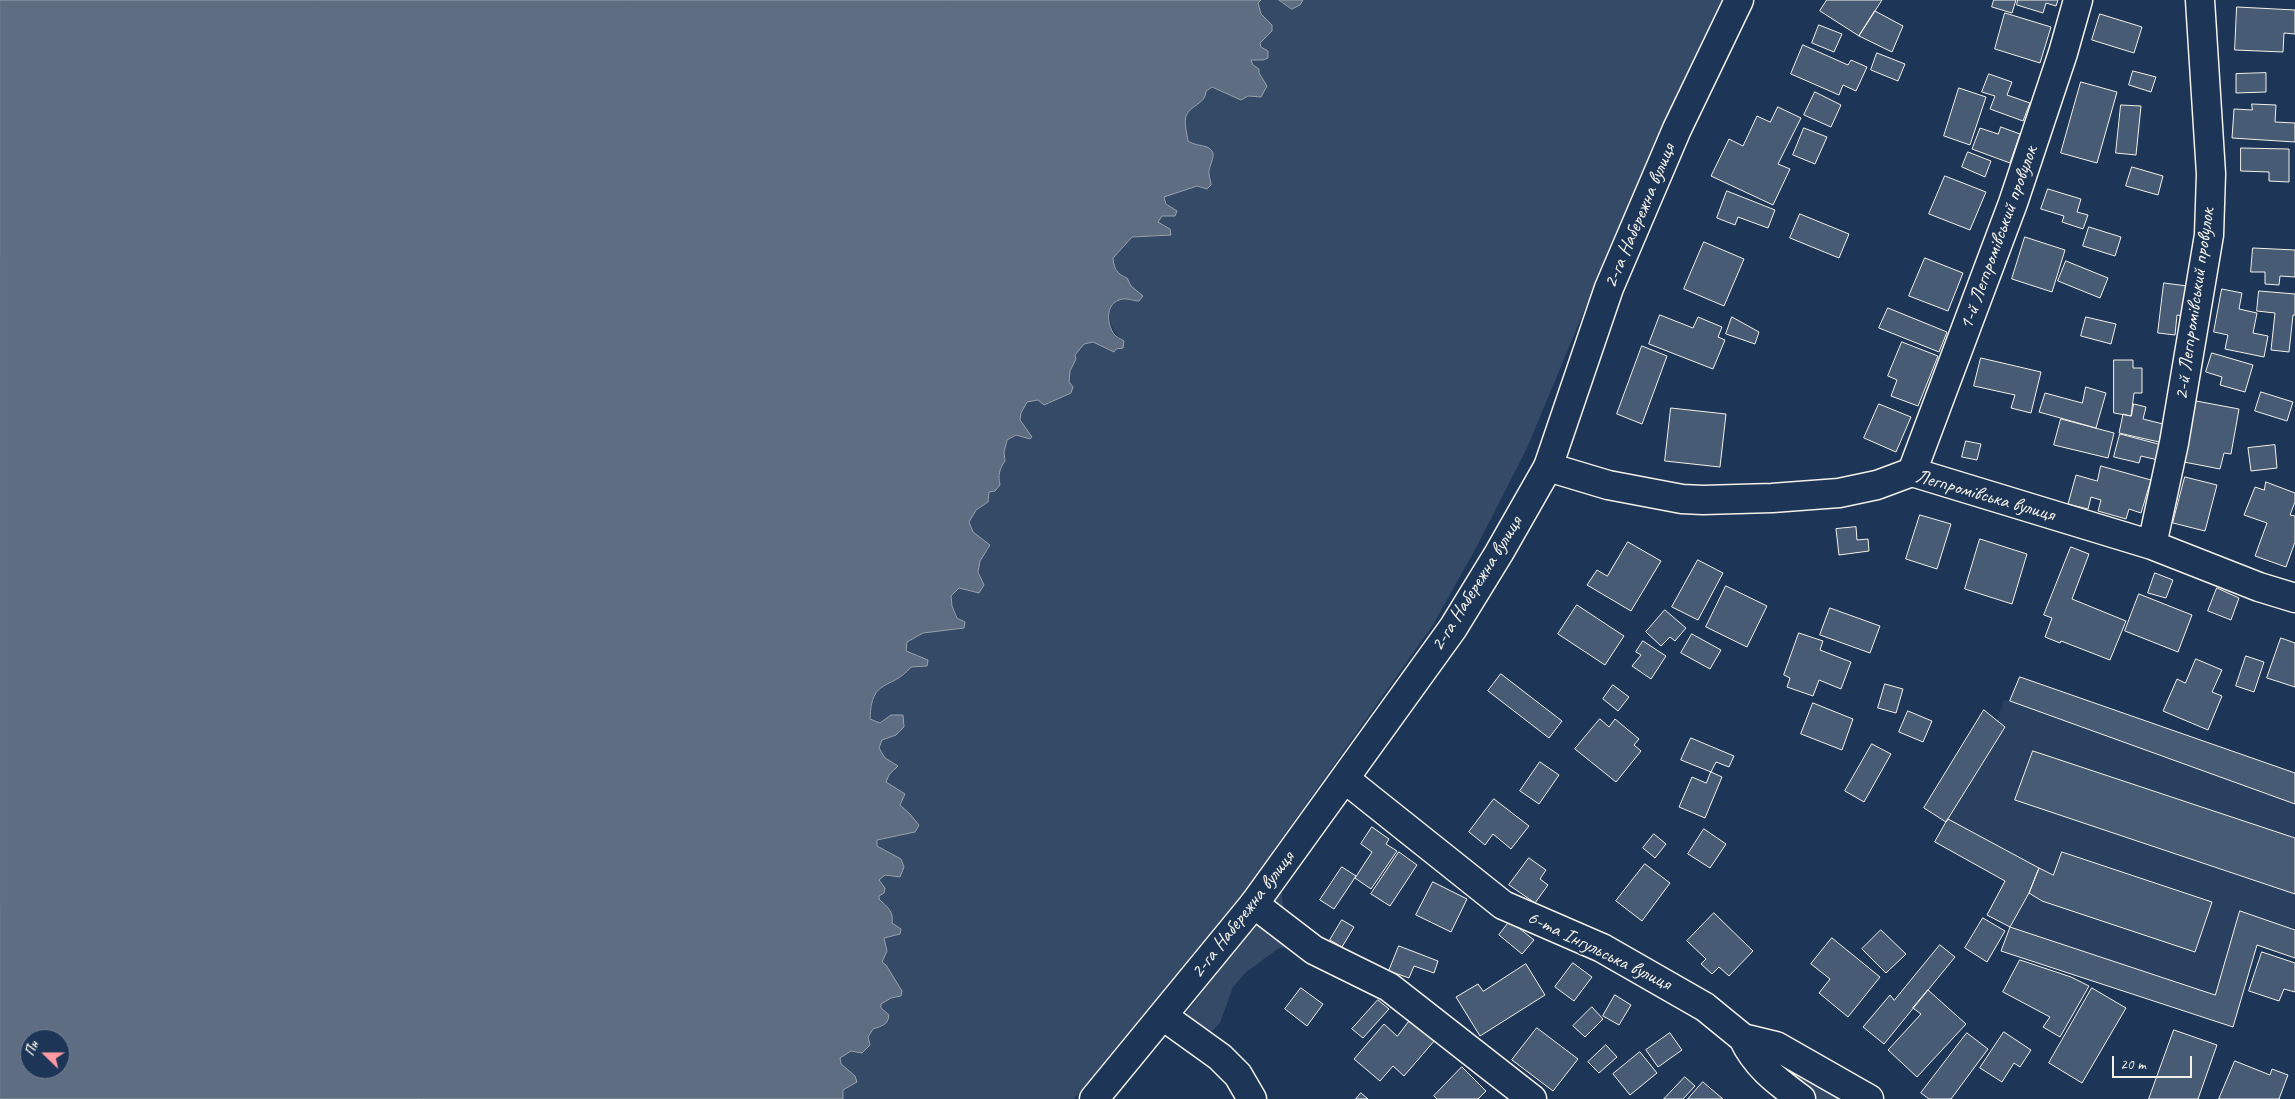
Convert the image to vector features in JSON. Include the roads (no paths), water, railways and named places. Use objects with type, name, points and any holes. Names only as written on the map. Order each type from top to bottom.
[{"type":"street","name":"2-га Набережна вулиця","points":[[1094,1099],[1254,904],[1453,628],[1499,553],[1548,466],[1609,288],[1677,129],[1739,0]]},
{"type":"street","name":"1-й Легпромівський провулок","points":[[1912,472],[2013,203],[2063,53],[2078,0]]},
{"type":"street","name":"2-й Легпромівський провулок","points":[[2152,545],[2174,443],[2209,235],[2211,174],[2200,0]]},
{"type":"street","name":"Легпромівська вулиця","points":[[1548,466],[1608,485],[1682,499],[1703,500],[1772,498],[1839,493],[1877,485],[1912,472],[2152,545],[2260,587],[2295,598]]},
{"type":"street","name":"6-та Інгульська вулиця","points":[[1345,779],[1503,904],[1602,948],[1705,1007],[1743,1038],[1776,1046],[1869,1099]]},
{"type":"street","points":[[1254,904],[1314,950],[1389,987],[1532,1099]]},
{"type":"street","points":[[1163,1016],[1220,1057],[1238,1075],[1252,1099]]},
{"type":"street","points":[[1743,1038],[1750,1054],[1763,1070],[1801,1099]]}]
